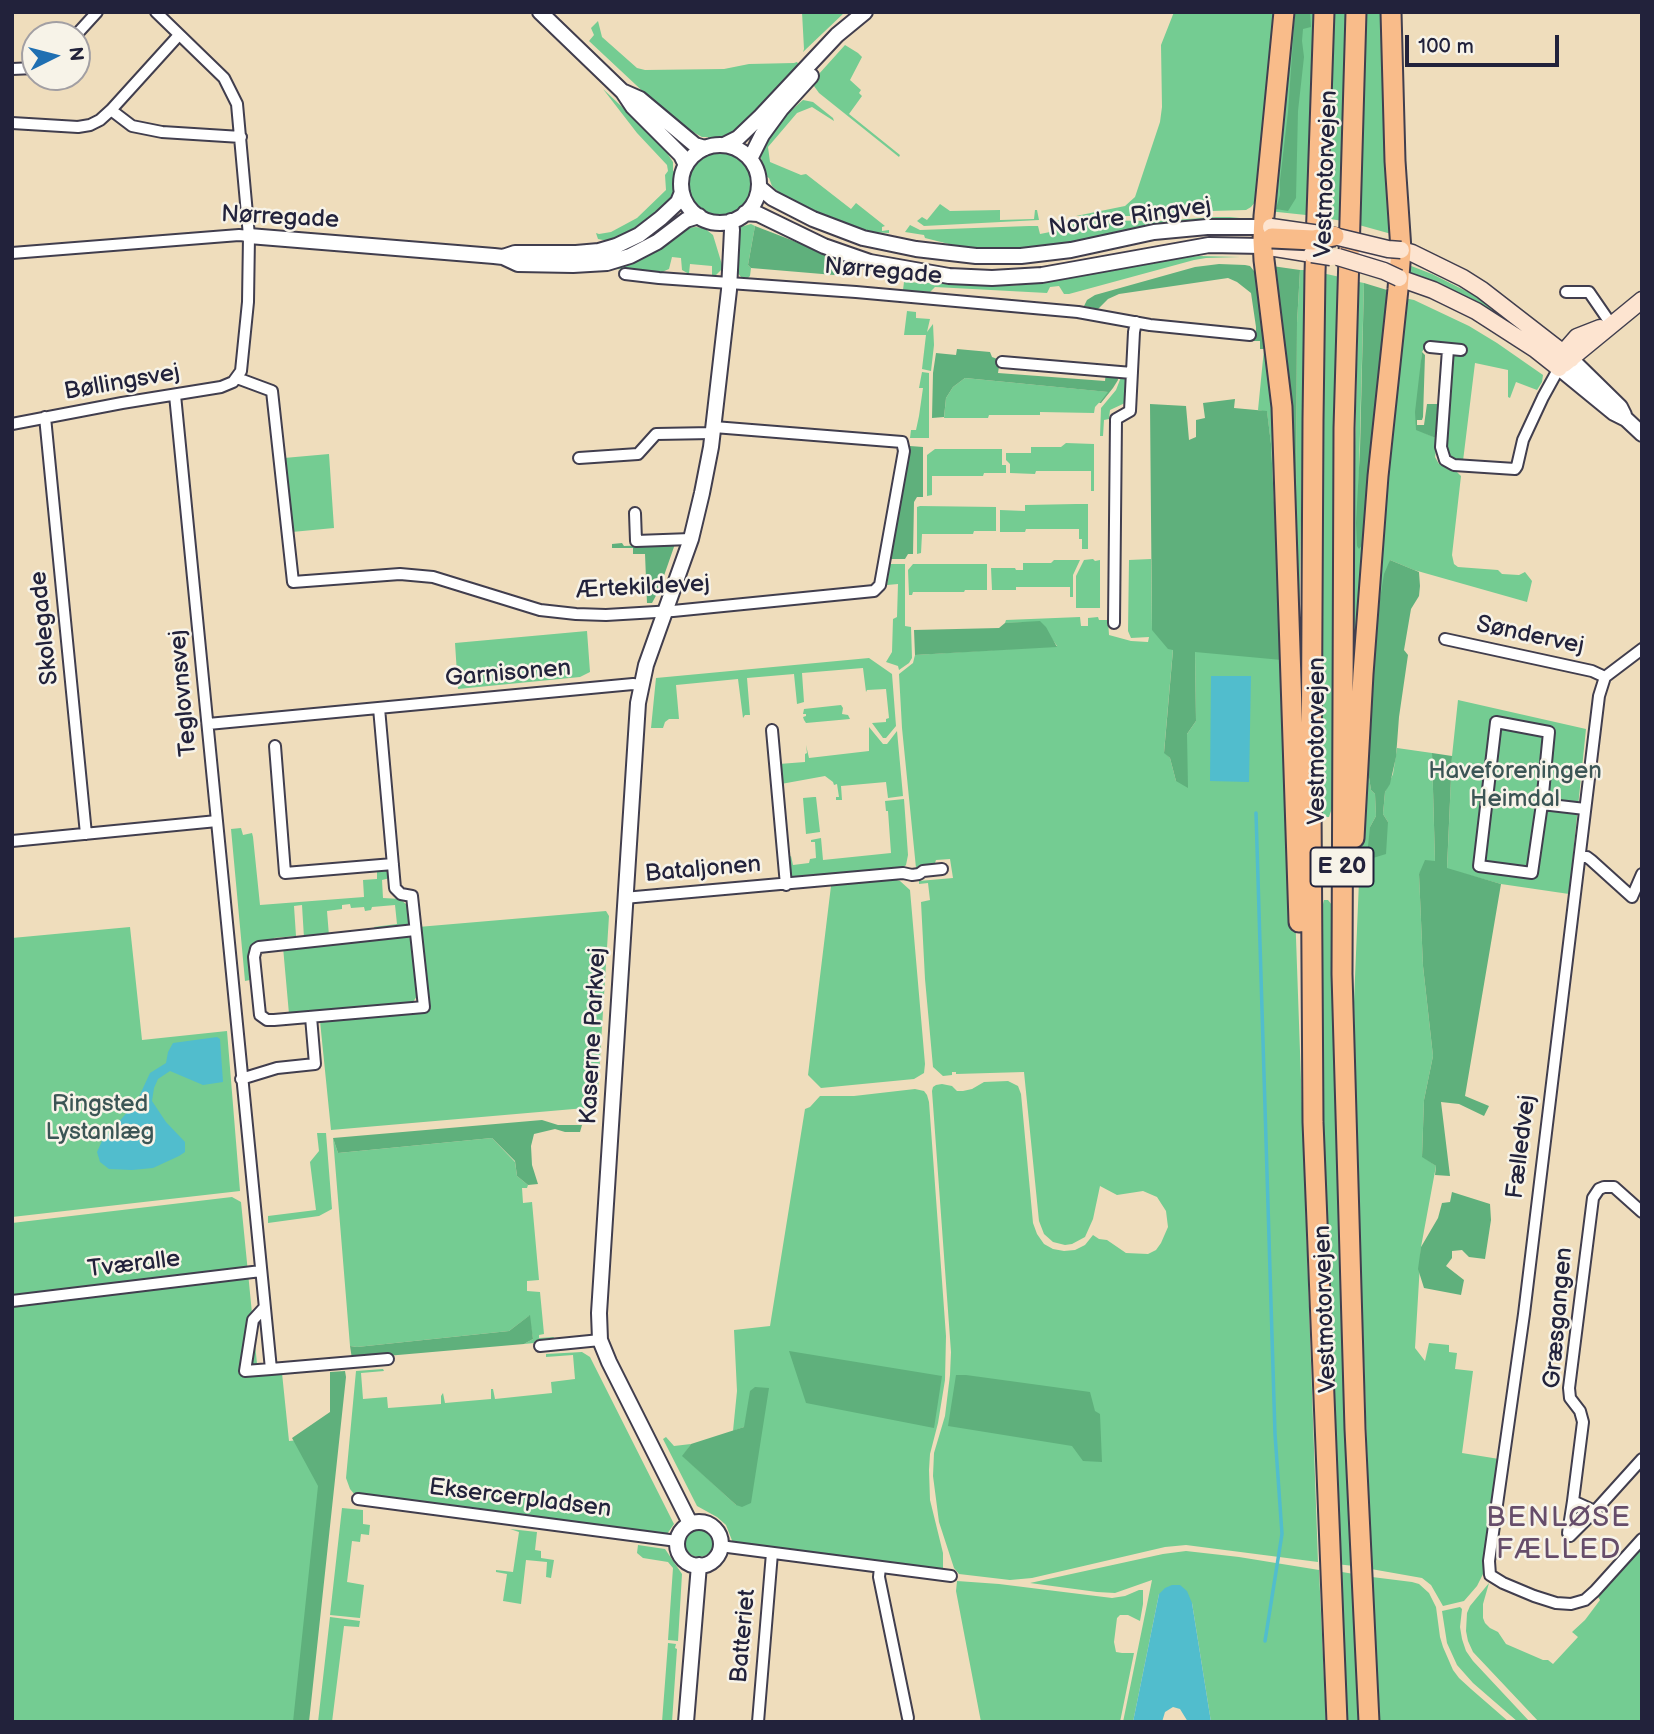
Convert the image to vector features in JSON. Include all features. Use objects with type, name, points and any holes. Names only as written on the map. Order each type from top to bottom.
[{"type":"highway","points":[[1284,12],[1265,267],[1282,407],[1304,1080],[1313,1122]]},
{"type":"highway","name":"Vestmotorvejen","points":[[1325,12],[1313,420],[1313,1122],[1337,1722]]},
{"type":"highway","name":"Vestmotorvejen","points":[[1356,12],[1344,428],[1342,974],[1354,1415],[1369,1722]]},
{"type":"highway","points":[[1342,974],[1353,874],[1363,674],[1378,476],[1399,278],[1391,12]]},
{"type":"highway","points":[[1267,237],[1313,240],[1334,236]]},
{"type":"main road","points":[[1334,236],[1400,254],[1412,253],[1440,266],[1472,284],[1564,360],[1577,337],[1611,324],[1642,300]]},
{"type":"main road","name":"Nordre Ringvej","points":[[1267,237],[1338,257],[1433,290],[1475,311],[1535,349],[1564,360]]},
{"type":"main road","points":[[1338,257],[1359,255],[1390,262],[1395,261],[1400,254]]},
{"type":"street","points":[[156,12],[225,78],[237,104],[249,236],[248,302],[241,371],[237,378]]},
{"type":"street","points":[[540,12],[623,92],[633,107],[681,155],[686,165]]},
{"type":"street","points":[[724,145],[741,151],[750,159],[757,172],[759,187],[754,201],[745,213],[731,221],[715,222],[699,216],[687,204],[682,192],[686,165],[694,155],[705,148],[724,145],[738,138],[837,35],[864,14]]},
{"type":"street","points":[[750,159],[762,135],[781,109],[831,55],[864,14]]},
{"type":"street","points":[[12,123],[78,127],[100,120],[179,35]]},
{"type":"street","points":[[623,92],[640,99],[695,145],[705,148]]},
{"type":"street","points":[[111,110],[132,126],[162,132],[241,136]]},
{"type":"street","name":"Nordre Ringvej","points":[[759,187],[772,198],[813,219],[863,238],[916,249],[976,256],[1021,256],[1072,250],[1154,232],[1207,227],[1267,237]]},
{"type":"street","name":"Nørregade","points":[[503,257],[515,253],[587,252],[616,246],[639,235],[661,218],[678,202],[682,192]]},
{"type":"street","name":"Nordre Ringvej","points":[[745,213],[758,214],[824,246],[870,262],[948,276],[992,278],[1042,275],[1267,237]]},
{"type":"street","name":"Nørregade","points":[[12,253],[239,235],[503,257],[517,264],[538,266],[607,263],[657,242],[686,220],[699,216]]},
{"type":"street","name":"Kaserne Parkvej","points":[[690,1523],[608,1362],[600,1340],[599,1313],[640,685],[691,539],[702,493],[714,430],[729,277],[731,221]]},
{"type":"street","name":"Kaserne Parkvej","points":[[715,222],[729,277]]},
{"type":"street","points":[[1168,252],[1249,254],[1261,260],[1265,267]]},
{"type":"street","name":"Nørregade","points":[[625,274],[729,277],[856,292],[1078,312],[1150,325],[1250,335]]},
{"type":"street","points":[[1566,292],[1589,292],[1611,324]]},
{"type":"street","points":[[1114,624],[1116,419],[1130,411],[1136,321]]},
{"type":"street","points":[[1430,347],[1461,349]]},
{"type":"street","points":[[1448,349],[1441,447],[1446,460],[1454,464],[1514,469],[1523,440],[1564,360],[1614,413],[1626,419],[1642,434]]},
{"type":"street","points":[[1002,362],[1132,373]]},
{"type":"street","name":"Bøllingsvej","points":[[12,424],[221,387],[237,378]]},
{"type":"street","name":"Ærtekildevej","points":[[237,378],[272,391],[293,582],[400,574],[433,577],[540,610],[606,615],[874,591],[880,585],[904,451],[902,442],[714,430]]},
{"type":"street","name":"Teglovnsvej","points":[[175,395],[271,1369],[245,1371],[253,1320],[264,1308]]},
{"type":"street","name":"Skolegade","points":[[45,417],[86,834]]},
{"type":"street","points":[[579,458],[638,454],[656,434],[714,430]]},
{"type":"street","points":[[635,513],[636,541],[691,539]]},
{"type":"street","name":"Søndervej","points":[[1445,639],[1592,671],[1605,677]]},
{"type":"street","points":[[1605,677],[1642,649]]},
{"type":"street","name":"Fælledvej","points":[[1605,677],[1599,696],[1524,1314],[1489,1561],[1490,1575],[1534,1596],[1556,1603],[1571,1604],[1585,1600],[1595,1591],[1642,1539]]},
{"type":"street","name":"Garnisonen","points":[[208,724],[640,685]]},
{"type":"street","points":[[379,708],[395,888],[401,894],[412,896],[424,1007],[270,1020],[262,1018],[256,984],[256,949],[262,946],[415,930]]},
{"type":"street","points":[[1496,722],[1549,732],[1542,804],[1532,873],[1479,866],[1496,722]]},
{"type":"street","name":"Bataljonen","points":[[772,730],[786,885]]},
{"type":"street","points":[[275,746],[285,873],[393,864]]},
{"type":"street","points":[[1542,804],[1585,809]]},
{"type":"street","points":[[12,841],[217,821]]},
{"type":"street","points":[[1580,857],[1591,860],[1632,897],[1642,874]]},
{"type":"street","name":"Bataljonen","points":[[624,898],[903,873],[912,875],[942,869]]},
{"type":"street","points":[[233,987],[256,984]]},
{"type":"street","points":[[242,1079],[277,1068],[314,1064],[311,1017]]},
{"type":"street","name":"Græsgangen","points":[[1642,1212],[1614,1187],[1599,1189],[1593,1198],[1569,1388],[1570,1398],[1580,1411],[1583,1422],[1568,1533],[1570,1536],[1642,1459]]},
{"type":"street","name":"Tværalle","points":[[12,1301],[261,1271]]},
{"type":"street","points":[[540,1346],[600,1340]]},
{"type":"street","points":[[271,1369],[388,1359]]},
{"type":"street","name":"Eksercerpladsen","points":[[358,1499],[677,1541]]},
{"type":"street","points":[[1573,1501],[1595,1511]]},
{"type":"street","points":[[690,1523],[709,1524],[718,1534],[720,1546],[715,1558],[705,1564],[691,1564],[680,1555],[677,1541],[679,1534],[690,1523]]},
{"type":"street","points":[[720,1546],[951,1576]]},
{"type":"street","name":"Batteriet","points":[[758,1722],[772,1553]]},
{"type":"street","points":[[686,1722],[699,1565]]},
{"type":"street","points":[[880,1567],[879,1577],[908,1718]]},
{"type":"green space","points":[[802,12],[845,12],[803,52]]},
{"type":"green space","points":[[1174,12],[1277,12],[1255,202],[1246,210],[1157,216],[1076,216],[1125,206],[1135,197],[1160,122],[1161,45]]},
{"type":"green space","points":[[1289,12],[1314,12],[1306,215],[1268,211]]},
{"type":"green space","points":[[1295,12],[1310,12],[1311,27],[1303,29],[1304,57],[1298,111],[1296,198],[1288,211],[1276,209],[1280,195]]},
{"type":"green space","points":[[1331,12],[1349,12],[1343,221],[1324,218]]},
{"type":"green space","points":[[1366,12],[1385,12],[1395,235],[1359,225]]},
{"type":"green space","points":[[598,21],[602,37],[637,68],[645,70],[724,69],[749,64],[797,62],[801,68],[740,129],[720,137],[702,137],[689,132],[589,41],[594,35],[591,28]]},
{"type":"green space","points":[[845,45],[862,57],[850,80],[861,90],[859,93],[862,96],[849,114],[900,155],[899,157],[819,93],[814,86],[818,75]]},
{"type":"green space","points":[[603,89],[669,151],[667,153],[675,172],[674,190],[668,204],[636,229],[608,241],[598,239],[596,233],[611,232],[637,218],[666,190],[665,175],[668,171],[667,165],[637,133]]},
{"type":"green space","points":[[803,100],[813,102],[834,121],[812,107],[797,113],[768,147],[770,162],[801,175],[806,174],[851,209],[856,203],[885,226],[882,231],[889,230],[889,233],[869,232],[823,217],[781,196],[772,186],[761,158],[761,145],[778,122]]},
{"type":"green space","points":[[714,151],[728,151],[740,156],[749,165],[754,184],[752,197],[745,208],[728,217],[714,217],[702,212],[693,203],[688,191],[688,177],[693,165],[702,156]]},
{"type":"green space","points":[[940,204],[950,211],[1000,210],[1000,220],[1034,219],[1037,210],[1039,220],[924,226],[917,221],[922,217],[927,220]]},
{"type":"green space","points":[[1240,217],[1159,225],[1057,245],[1006,249],[965,248],[905,232],[910,225],[920,230],[1038,226],[1040,234],[1050,232],[1050,222],[1058,220],[1158,221]]},
{"type":"green space","points":[[751,224],[755,226],[748,278],[741,277],[736,271],[737,234],[740,227]]},
{"type":"green space","points":[[755,226],[848,262],[846,276],[751,268],[748,265]]},
{"type":"green space","points":[[703,227],[713,235],[723,268],[716,275],[712,276],[712,266],[690,264],[689,274],[682,270],[681,258],[672,257],[669,269],[662,272],[588,270],[686,228]]},
{"type":"green space","points":[[1199,256],[1240,257],[1194,260],[1069,294],[1064,294],[1059,286],[1050,287],[1047,293],[935,287],[930,292],[903,290],[904,282],[1007,286],[1032,284],[1151,261]]},
{"type":"green space","points":[[1219,264],[1250,266],[1254,271],[1267,349],[1260,349],[1260,341],[1252,341],[1256,327],[1251,293],[1228,278],[1119,294],[1108,299],[1098,309],[1084,306],[1087,300],[1095,295],[1195,267]]},
{"type":"green space","points":[[1406,264],[1470,293],[1540,342],[1405,272]]},
{"type":"green space","points":[[1272,266],[1300,270],[1297,323],[1296,507],[1293,511]]},
{"type":"green space","points":[[1300,270],[1305,270],[1300,717],[1272,275],[1296,499]]},
{"type":"green space","points":[[1322,273],[1340,277],[1334,792],[1329,817],[1323,817],[1321,814],[1317,792]]},
{"type":"green space","points":[[1359,282],[1364,283],[1357,546],[1363,544],[1387,290],[1390,291],[1352,718],[1354,489]]},
{"type":"green space","points":[[1364,283],[1387,290],[1363,544],[1359,549],[1356,523]]},
{"type":"green space","points":[[1404,298],[1414,300],[1469,326],[1543,375],[1537,390],[1516,382],[1510,398],[1508,370],[1475,363],[1463,461],[1457,460],[1448,454],[1446,446],[1453,357],[1456,354],[1427,344],[1422,352],[1416,429],[1438,439],[1435,457],[1439,464],[1455,470],[1461,476],[1452,555],[1454,564],[1458,567],[1498,570],[1502,574],[1519,575],[1525,572],[1532,581],[1527,602],[1414,570],[1390,560],[1372,717],[1368,771],[1371,790],[1375,794],[1376,816],[1370,827],[1388,822],[1383,814],[1385,792],[1393,774],[1397,748],[1432,753],[1435,862],[1419,874],[1423,966],[1433,1056],[1424,1100],[1422,1156],[1436,1166],[1421,1247],[1415,1348],[1425,1361],[1429,1343],[1449,1345],[1449,1352],[1457,1353],[1455,1369],[1473,1371],[1462,1453],[1499,1459],[1483,1574],[1464,1601],[1443,1606],[1431,1585],[1422,1578],[1371,1569],[1357,1146],[1354,1002],[1367,686]]},
{"type":"green space","points":[[907,311],[916,312],[916,318],[930,319],[927,332],[933,324],[931,371],[922,369],[926,335],[904,335]]},
{"type":"green space","points":[[957,349],[990,352],[992,357],[1000,360],[998,373],[1105,381],[1106,372],[1117,374],[1118,380],[1099,403],[1108,392],[965,378],[953,387],[946,398],[944,417],[932,418],[936,353],[956,355]]},
{"type":"green space","points":[[1264,349],[1267,349],[1276,443],[1318,1562],[1186,1545],[1165,1547],[1032,1578],[1010,1580],[959,1574],[954,1568],[939,1522],[933,1476],[934,1453],[945,1416],[951,1352],[933,1087],[942,1084],[963,1091],[984,1082],[1008,1081],[1018,1086],[1021,1094],[1033,1223],[1044,1244],[1053,1249],[1075,1250],[1085,1245],[1093,1235],[1107,1240],[1126,1253],[1148,1254],[1156,1250],[1168,1227],[1166,1211],[1157,1197],[1143,1191],[1117,1195],[1100,1186],[1093,1219],[1085,1237],[1072,1244],[1053,1242],[1044,1234],[1039,1221],[1024,1072],[952,1072],[952,1075],[943,1076],[933,1067],[921,902],[930,900],[928,883],[919,884],[919,881],[953,878],[950,859],[936,860],[935,863],[921,866],[918,870],[916,868],[899,674],[913,663],[915,655],[1057,646],[1040,622],[1005,623],[1006,620],[1080,617],[1081,626],[1088,626],[1088,618],[1098,617],[1099,620],[1108,620],[1109,635],[1148,642],[1149,637],[1131,638],[1128,631],[1129,560],[1151,559],[1152,629],[1173,649],[1164,752],[1170,758],[1176,781],[1187,734],[1196,721],[1195,651],[1282,659],[1271,444],[1267,412],[1258,410]]},
{"type":"green space","points":[[1422,352],[1425,355],[1423,417],[1422,420],[1417,420],[1417,425],[1424,425],[1427,404],[1439,404],[1438,439],[1416,430],[1415,412]]},
{"type":"green space","points":[[922,372],[929,373],[929,438],[910,438],[911,430],[916,430],[919,416]]},
{"type":"green space","points":[[1121,377],[1126,378],[1125,403],[1110,410],[1109,419],[1104,420],[1103,436],[1100,436],[1101,408],[1116,390]]},
{"type":"green space","points":[[965,378],[1109,392],[1095,407],[1094,413],[1040,412],[1040,415],[944,418],[946,398],[953,387]]},
{"type":"green space","points":[[1235,399],[1234,408],[1267,411],[1282,660],[1195,652],[1196,721],[1187,734],[1188,788],[1176,781],[1170,758],[1164,753],[1173,650],[1168,649],[1152,630],[1150,404],[1186,406],[1189,440],[1196,437],[1196,420],[1205,418],[1203,403]]},
{"type":"green space","points":[[1066,443],[1094,444],[1094,491],[1091,491],[1091,471],[1010,473],[1006,453],[1031,453],[1031,447],[1061,447]]},
{"type":"green space","points":[[910,446],[923,447],[923,497],[917,497],[914,502],[913,554],[908,554],[905,559],[890,559]]},
{"type":"green space","points":[[935,449],[1002,449],[1002,465],[1006,465],[1006,473],[932,476],[932,495],[927,496],[927,455]]},
{"type":"green space","points":[[329,454],[334,528],[292,532],[284,458]]},
{"type":"green space","points":[[1088,504],[1088,549],[1082,549],[1079,529],[1000,532],[1000,510],[1025,511],[1025,505]]},
{"type":"green space","points":[[917,507],[996,507],[996,531],[922,534],[921,553],[917,554]]},
{"type":"green space","points":[[622,543],[624,546],[675,544],[652,603],[647,603],[645,554],[633,554],[633,548],[612,548],[612,544]]},
{"type":"green space","points":[[1054,560],[1080,560],[1073,575],[1073,597],[1070,597],[1070,587],[992,590],[991,568],[1023,570],[1023,563],[1051,563]]},
{"type":"green space","points":[[1084,560],[1100,560],[1100,608],[1076,608],[1076,576]]},
{"type":"green space","points":[[1390,560],[1419,572],[1420,586],[1419,596],[1411,609],[1404,650],[1408,655],[1396,757],[1390,784],[1385,792],[1383,814],[1388,822],[1386,854],[1373,858],[1368,855],[1368,846],[1370,827],[1376,816],[1375,794],[1371,790],[1368,771],[1373,654],[1384,574]]},
{"type":"green space","points":[[890,564],[905,564],[905,626],[911,627],[912,658],[899,670],[898,666],[886,662],[892,652],[893,619],[897,617],[898,584],[887,585]]},
{"type":"green space","points":[[913,564],[987,564],[987,590],[913,592],[909,595],[908,570]]},
{"type":"green space","points":[[1040,621],[1057,647],[915,655],[914,630],[999,628],[1005,623]]},
{"type":"green space","points":[[587,631],[590,672],[580,677],[458,689],[455,643]]},
{"type":"green space","points":[[869,658],[892,674],[896,726],[886,738],[883,738],[872,723],[886,722],[889,718],[886,689],[866,692],[863,668],[802,673],[804,702],[797,704],[794,674],[747,678],[750,715],[743,718],[738,679],[676,685],[679,719],[669,719],[663,728],[651,728],[656,678]]},
{"type":"green space","name":"Haveforeningen Heimdal","points":[[1458,700],[1586,729],[1569,894],[1501,884],[1447,869],[1452,756]]},
{"type":"green space","points":[[841,705],[842,714],[848,715],[850,719],[806,723],[804,720],[804,709]]},
{"type":"green space","points":[[869,727],[883,744],[887,744],[897,731],[903,796],[888,798],[886,782],[841,786],[842,800],[836,800],[836,797],[839,797],[837,784],[834,785],[825,776],[781,784],[779,764],[805,762],[806,745],[809,758],[869,751]]},
{"type":"green space","points":[[1432,753],[1452,756],[1447,868],[1501,884],[1465,1096],[1489,1106],[1484,1116],[1459,1104],[1441,1102],[1450,1176],[1435,1175],[1436,1166],[1422,1157],[1424,1100],[1433,1056],[1423,966],[1419,874],[1425,860],[1435,861]]},
{"type":"green space","points":[[816,797],[820,832],[806,834],[803,798]]},
{"type":"green space","points":[[904,799],[908,855],[906,865],[902,869],[790,878],[787,860],[789,857],[791,856],[793,865],[809,863],[810,859],[816,858],[815,842],[811,840],[821,838],[823,860],[891,853],[885,801]]},
{"type":"green space","points":[[241,828],[243,835],[252,833],[253,837],[260,905],[364,897],[363,880],[377,879],[377,872],[389,870],[390,878],[382,880],[383,898],[400,899],[406,904],[409,909],[408,926],[376,931],[374,927],[397,924],[395,905],[372,907],[371,910],[365,911],[364,907],[351,908],[350,904],[342,905],[342,909],[327,911],[329,936],[304,938],[302,905],[294,906],[296,936],[257,943],[252,977],[245,981],[231,829]]},
{"type":"green space","points":[[893,879],[900,881],[910,890],[924,1073],[914,1079],[821,1088],[808,1075],[831,886]]},
{"type":"green space","points":[[1324,900],[1328,900],[1332,905],[1334,921],[1354,1566],[1336,1564],[1323,1214],[1320,916]]},
{"type":"green space","points":[[606,911],[609,916],[597,1107],[331,1130],[320,1021],[426,1011],[418,927]]},
{"type":"green space","name":"Ringsted Lystanlæg","points":[[130,927],[142,1040],[227,1031],[240,1191],[12,1217],[12,938]]},
{"type":"green space","points":[[407,936],[412,940],[417,996],[413,1002],[289,1014],[283,947]]},
{"type":"green space","points":[[915,1089],[924,1091],[929,1102],[946,1336],[945,1380],[929,1470],[930,1500],[943,1553],[943,1569],[733,1543],[726,1525],[697,1506],[663,1439],[666,1437],[674,1446],[691,1444],[683,1456],[736,1505],[744,1427],[733,1431],[737,1391],[734,1330],[770,1326],[805,1109],[820,1096],[854,1096]]},
{"type":"green space","points":[[542,1120],[558,1125],[582,1125],[580,1132],[555,1129],[534,1134],[531,1146],[532,1165],[538,1184],[528,1185],[517,1176],[515,1161],[492,1138],[338,1153],[333,1138]]},
{"type":"green space","points":[[317,1133],[326,1133],[332,1209],[319,1216],[268,1223],[268,1216],[316,1210],[310,1162],[319,1151]]},
{"type":"green space","points":[[333,1138],[338,1153],[492,1138],[515,1162],[517,1176],[528,1185],[527,1188],[522,1188],[523,1203],[532,1202],[539,1280],[527,1281],[527,1291],[540,1292],[544,1334],[539,1335],[539,1338],[554,1337],[553,1339],[524,1344],[533,1339],[529,1316],[509,1331],[350,1346]]},
{"type":"green space","points":[[1452,1192],[1490,1204],[1491,1220],[1485,1259],[1469,1257],[1462,1250],[1452,1251],[1452,1258],[1446,1266],[1464,1280],[1461,1295],[1424,1288],[1418,1269],[1421,1247],[1438,1218],[1442,1203],[1450,1202]]},
{"type":"green space","points":[[232,1197],[241,1202],[258,1374],[282,1373],[289,1441],[329,1437],[298,1722],[12,1722],[12,1223]]},
{"type":"green space","points":[[530,1315],[533,1339],[524,1344],[352,1359],[350,1346],[509,1331]]},
{"type":"green space","points":[[789,1351],[942,1376],[934,1428],[806,1403]]},
{"type":"green space","points":[[582,1352],[590,1357],[674,1524],[667,1534],[355,1495],[350,1489],[346,1478],[356,1371],[384,1371],[361,1373],[363,1399],[387,1397],[388,1408],[441,1404],[443,1393],[445,1403],[491,1399],[491,1389],[495,1399],[552,1393],[551,1382],[575,1379],[573,1355],[546,1357],[546,1354]]},
{"type":"green space","points":[[345,1371],[309,1722],[293,1722],[318,1486],[292,1438],[330,1412],[330,1372]]},
{"type":"green space","points":[[956,1375],[1090,1392],[1095,1411],[1100,1414],[1102,1462],[1083,1461],[1072,1446],[948,1426]]},
{"type":"green space","points":[[755,1387],[769,1388],[751,1503],[742,1507],[736,1505],[682,1456],[691,1444],[744,1427],[750,1391]]},
{"type":"green space","points":[[342,1508],[363,1510],[363,1524],[370,1525],[369,1535],[361,1534],[360,1542],[352,1541],[347,1582],[364,1585],[360,1618],[330,1615]]},
{"type":"green space","points":[[510,1529],[537,1532],[535,1550],[541,1551],[541,1558],[554,1560],[551,1578],[546,1577],[547,1562],[526,1560],[521,1604],[503,1601],[507,1574],[496,1572],[513,1572],[519,1532]]},
{"type":"green space","points":[[699,1529],[709,1533],[713,1543],[709,1553],[699,1557],[689,1553],[685,1543],[689,1533]]},
{"type":"green space","points":[[638,1545],[665,1549],[682,1574],[678,1641],[668,1640],[673,1568],[668,1562],[643,1558],[637,1553]]},
{"type":"green space","points":[[1642,1546],[1642,1722],[1539,1722],[1473,1652],[1466,1631],[1470,1606],[1489,1583],[1483,1604],[1485,1623],[1498,1632],[1506,1644],[1553,1664],[1578,1637],[1572,1632],[1600,1600],[1597,1595]]},
{"type":"green space","points":[[1186,1551],[1319,1570],[1326,1722],[1211,1722],[1192,1603],[1159,1594],[1133,1722],[1123,1722],[1152,1580],[1115,1593],[1030,1583]]},
{"type":"green space","points":[[1336,1571],[1354,1574],[1362,1722],[1344,1722]]},
{"type":"green space","points":[[1372,1577],[1412,1582],[1419,1584],[1429,1593],[1436,1607],[1443,1647],[1453,1670],[1509,1722],[1380,1722]]},
{"type":"green space","points":[[957,1581],[1112,1598],[1143,1590],[1140,1621],[1128,1615],[1120,1615],[1117,1618],[1114,1642],[1116,1652],[1134,1653],[1120,1722],[981,1722],[956,1591]]},
{"type":"green space","points":[[1460,1607],[1460,1627],[1466,1651],[1530,1722],[1518,1722],[1473,1683],[1457,1665],[1447,1643],[1442,1611]]},
{"type":"green space","points":[[330,1617],[360,1621],[359,1627],[344,1626],[332,1722],[318,1722]]},
{"type":"green space","points":[[668,1643],[676,1644],[677,1649],[672,1722],[662,1722]]},
{"type":"water","points":[[1211,676],[1251,676],[1249,782],[1210,781]]},
{"type":"water","points":[[217,1037],[220,1039],[223,1082],[203,1085],[170,1071],[158,1079],[154,1088],[152,1101],[166,1122],[185,1142],[185,1152],[153,1168],[109,1169],[100,1162],[97,1152],[102,1141],[137,1101],[150,1073],[166,1063],[173,1043]]},
{"type":"water","points":[[1172,1585],[1180,1585],[1187,1591],[1192,1603],[1211,1722],[1188,1722],[1180,1709],[1173,1707],[1165,1712],[1162,1722],[1133,1722],[1159,1594]]},
{"type":"waterway","points":[[1256,813],[1275,1434],[1282,1534],[1265,1641]]},
{"type":"district","name":"BENLØSE FÆLLED","points":[[1559,1535]]}]
